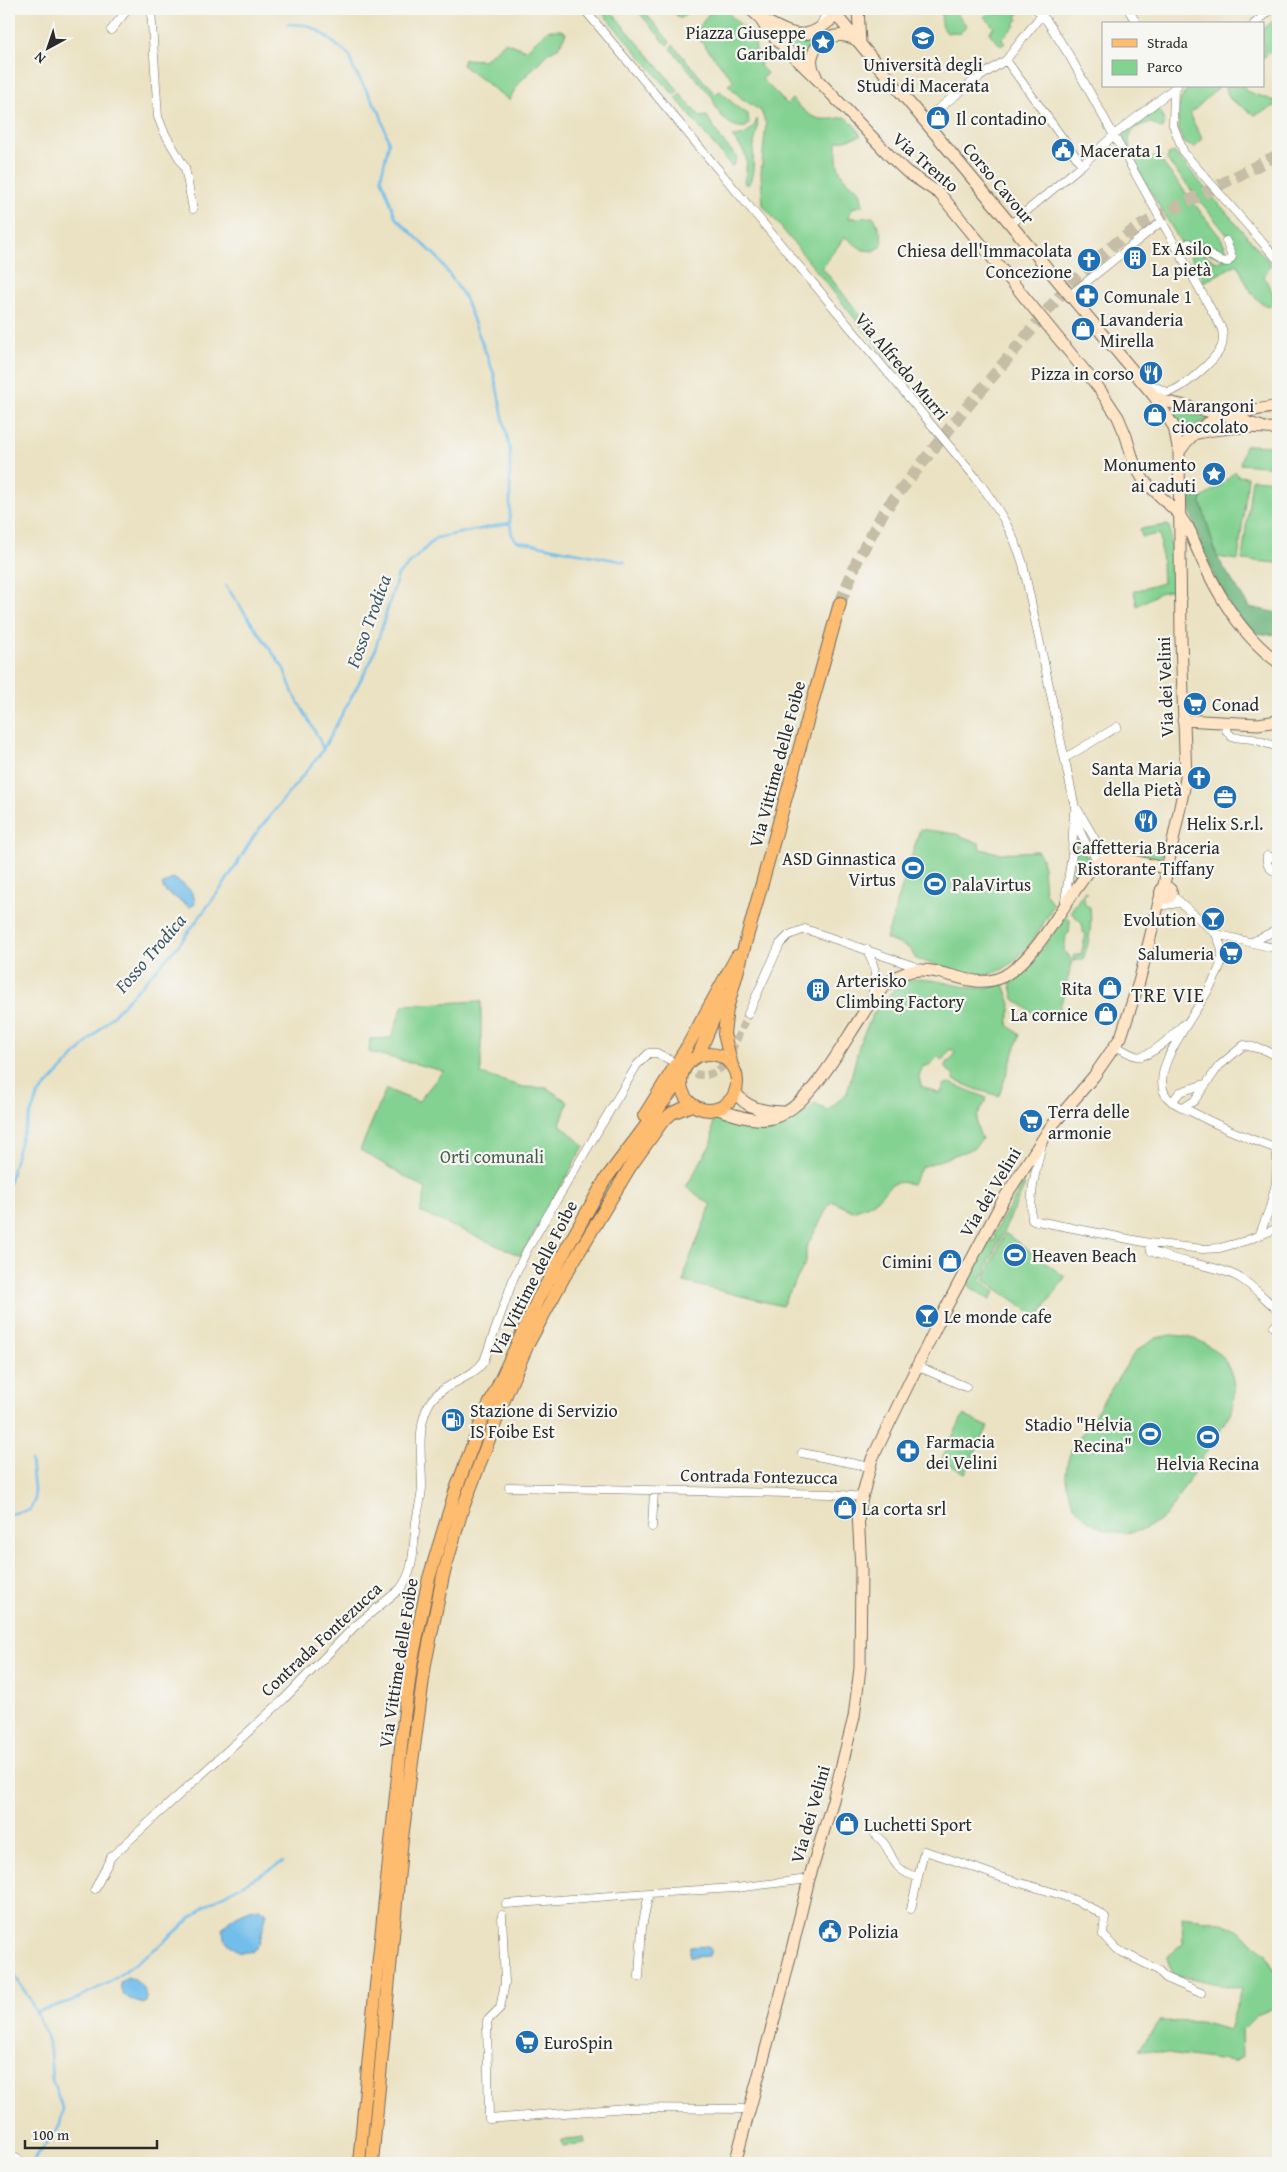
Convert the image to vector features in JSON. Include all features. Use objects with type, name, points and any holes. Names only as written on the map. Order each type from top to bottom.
[{"type":"main road","name":"Via Vittime delle Foibe","points":[[732,1066],[726,1047],[725,1021],[840,603]]},
{"type":"main road","name":"Via Vittime delle Foibe","points":[[698,1056],[749,934]]},
{"type":"main road","points":[[605,1180],[680,1059],[749,934]]},
{"type":"main road","points":[[716,1055],[725,1059],[732,1066],[737,1082],[736,1091],[732,1098],[718,1109],[709,1110],[692,1105],[685,1098],[681,1090],[680,1080],[686,1066],[698,1056],[716,1055]]},
{"type":"main road","name":"Via Vittime delle Foibe","points":[[359,2163],[374,1996],[404,1718],[412,1660],[429,1578],[455,1492],[482,1420],[538,1299],[605,1180],[680,1080]]},
{"type":"main road","name":"Via Vittime delle Foibe","points":[[372,2163],[402,1838],[425,1664],[443,1576],[462,1510],[507,1392],[528,1344],[564,1277],[630,1167],[654,1133],[666,1117],[692,1105]]},
{"type":"street","points":[[110,30],[128,9]]},
{"type":"street","points":[[151,9],[158,116],[164,132],[185,168],[193,209]]},
{"type":"street","name":"Via Alfredo Murri","points":[[584,9],[754,210],[998,507],[1015,539],[1023,564],[1075,804]]},
{"type":"street","points":[[750,9],[759,17],[789,33],[804,35],[819,29],[837,11]]},
{"type":"street","points":[[824,9],[829,14],[837,11]]},
{"type":"street","points":[[818,45],[819,29],[824,16],[824,9]]},
{"type":"street","points":[[858,9],[860,43]]},
{"type":"street","points":[[1128,9],[1136,22]]},
{"type":"street","points":[[1256,22],[1272,9]]},
{"type":"street","name":"Corso Cavour","points":[[837,11],[860,43],[1154,396],[1174,427],[1179,452],[1178,474]]},
{"type":"street","points":[[924,120],[975,80],[1006,60],[1041,11],[1059,38],[1222,329],[1222,344],[1215,356],[1176,390],[1161,390],[1140,380]]},
{"type":"street","name":"Via Trento","points":[[759,17],[768,32],[818,80],[893,160],[907,172],[940,194],[1109,402],[1126,436],[1134,463],[1144,481],[1154,490]]},
{"type":"street","points":[[818,80],[814,74],[813,54],[818,45],[827,37],[836,34],[850,36],[860,43]]},
{"type":"street","points":[[1006,60],[1082,165]]},
{"type":"street","points":[[1011,224],[1082,165],[1114,135],[1173,88]]},
{"type":"street","points":[[1174,88],[1172,115],[1178,143],[1184,153],[1278,260]]},
{"type":"street","points":[[1162,98],[1172,115]]},
{"type":"street","points":[[1070,295],[1162,221]]},
{"type":"street","points":[[1178,248],[1189,243],[1220,261],[1228,262],[1232,256],[1226,241]]},
{"type":"street","points":[[1154,396],[1190,408],[1224,415],[1262,427]]},
{"type":"street","points":[[1179,452],[1194,434],[1209,422],[1224,415],[1278,406]]},
{"type":"street","points":[[1194,434],[1214,429],[1262,427],[1278,429]]},
{"type":"street","points":[[1154,490],[1171,486],[1178,474]]},
{"type":"street","points":[[1178,474],[1179,502],[1185,532],[1234,617],[1255,641],[1278,662]]},
{"type":"street","name":"Via dei Velini","points":[[1154,490],[1181,516]]},
{"type":"street","name":"Via dei Velini","points":[[735,2163],[792,1952],[809,1879],[833,1800],[854,1717],[860,1668],[861,1569],[858,1513],[870,1467],[917,1366],[984,1234],[1043,1138],[1058,1117],[1094,1076],[1121,1037],[1134,1000],[1157,915],[1168,897],[1168,869],[1186,778],[1183,720],[1185,532],[1164,500]]},
{"type":"street","points":[[1179,502],[1185,532]]},
{"type":"street","points":[[1183,720],[1258,724],[1278,721]]},
{"type":"street","points":[[1227,722],[1226,730],[1232,737],[1278,747]]},
{"type":"street","points":[[1065,758],[1117,727]]},
{"type":"street","points":[[1075,804],[1103,861]]},
{"type":"street","points":[[1064,906],[1072,854],[1075,804]]},
{"type":"street","points":[[1276,858],[1268,856],[1267,861],[1270,870],[1278,873]]},
{"type":"street","points":[[748,1014],[780,944],[789,935],[805,929],[922,969],[940,971],[978,982],[1003,976],[1015,967],[1034,948],[1092,868],[1103,861],[1127,861],[1168,869]]},
{"type":"street","points":[[1168,897],[1216,934],[1278,949]]},
{"type":"street","points":[[1253,943],[1278,929]]},
{"type":"street","points":[[1216,934],[1221,946],[1221,964],[1216,979],[1171,1051],[1163,1070],[1163,1083],[1166,1096],[1172,1102],[1220,1127],[1278,1149],[1277,1184],[1260,1234]]},
{"type":"street","points":[[866,949],[876,968],[876,980],[869,1004]]},
{"type":"street","points":[[718,1109],[762,1120],[774,1118],[802,1101],[869,1004],[890,981],[900,974],[922,969]]},
{"type":"street","points":[[1115,1045],[1136,1056],[1142,1057],[1152,1052],[1193,1016]]},
{"type":"street","points":[[1183,1108],[1194,1101],[1219,1066],[1244,1045],[1275,1055],[1278,1054]]},
{"type":"street","name":"Contrada Fontezucca","points":[[95,1889],[111,1857],[284,1699],[354,1627],[405,1583],[412,1562],[417,1516],[422,1497],[420,1455],[423,1424],[428,1406],[444,1389],[475,1370],[484,1361],[514,1277],[527,1250],[637,1065],[649,1053],[657,1053],[670,1060]]},
{"type":"street","points":[[1172,1102],[1180,1092],[1205,1084]]},
{"type":"street","points":[[736,1091],[748,1105],[757,1109],[785,1112]]},
{"type":"street","points":[[1043,1138],[1031,1195],[1032,1220],[1150,1243],[1203,1249],[1220,1248],[1245,1241],[1278,1228]]},
{"type":"street","points":[[1150,1243],[1151,1251],[1160,1255],[1240,1278],[1278,1310]]},
{"type":"street","points":[[917,1366],[966,1387]]},
{"type":"street","points":[[802,1453],[870,1467]]},
{"type":"street","name":"Contrada Fontezucca","points":[[509,1487],[831,1494],[862,1497]]},
{"type":"street","name":"Contrada Fontezucca","points":[[652,1527],[654,1491]]},
{"type":"street","points":[[875,1834],[884,1840],[893,1861],[899,1869],[908,1874],[918,1876]]},
{"type":"street","points":[[911,1910],[924,1851],[966,1863],[1093,1908],[1105,1917],[1103,1935],[1116,1949],[1158,1970],[1166,1978],[1201,1993]]},
{"type":"street","points":[[506,1904],[736,1888],[809,1879]]},
{"type":"street","points":[[639,1977],[642,1927],[650,1893]]},
{"type":"street","points":[[502,1915],[505,1983],[500,2008],[487,2020],[489,2119],[627,2108],[744,2109],[750,2111]]},
{"type":"street","points":[[9,2152],[20,2162]]},
{"type":"green space","points":[[599,9],[609,9],[678,90],[674,95]]},
{"type":"green space","points":[[636,9],[642,9],[670,42],[667,45]]},
{"type":"green space","points":[[671,9],[692,9],[680,19]]},
{"type":"green space","points":[[712,9],[724,9],[755,39],[756,52],[762,60],[760,66],[767,73],[762,79],[787,104],[792,99],[816,118],[846,117],[856,127],[861,136],[837,142],[838,165],[847,181],[860,191],[863,205],[852,208],[849,218],[874,217],[881,233],[882,246],[874,251],[863,250],[845,237],[822,267],[869,326],[890,362],[763,205],[761,173],[766,124],[761,111],[741,98],[728,85],[734,81],[695,34],[709,13],[714,10]]},
{"type":"green space","points":[[953,9],[967,26],[959,34],[947,33],[941,25],[942,11]]},
{"type":"green space","points":[[993,9],[1022,9],[1016,17],[1018,19],[1014,24],[1016,25],[1001,39],[1005,43],[1001,46],[989,33],[994,27],[984,17]]},
{"type":"green space","points":[[1278,17],[1278,46],[1264,57],[1264,28]]},
{"type":"green space","points":[[548,30],[562,30],[566,33],[559,47],[548,53],[520,82],[509,100],[462,65],[464,59],[484,60],[505,42],[526,50]]},
{"type":"green space","points":[[812,38],[814,42],[811,48],[809,67],[782,39]]},
{"type":"green space","points":[[673,45],[715,94],[720,91],[738,108],[748,114],[749,123],[746,127],[734,126],[724,119],[717,109],[713,98],[670,48]]},
{"type":"green space","points":[[1189,88],[1218,88],[1190,114],[1202,138],[1194,148],[1183,142],[1179,127],[1179,105]]},
{"type":"green space","points":[[1225,88],[1245,88],[1246,91],[1277,102],[1275,106],[1255,115],[1230,99]]},
{"type":"green space","points":[[680,94],[701,117],[707,116],[721,139],[737,157],[734,165],[731,166],[676,98]]},
{"type":"green space","points":[[1158,109],[1163,119],[1163,129],[1151,123],[1139,126],[1132,132],[1129,139],[1130,147],[1134,154],[1141,158],[1149,159],[1159,155],[1162,157],[1161,161],[1221,238],[1229,255],[1227,260],[1181,243],[1120,139],[1121,136]]},
{"type":"green space","points":[[757,119],[758,126],[754,146],[753,171],[748,185],[744,183],[746,158],[742,148],[732,137],[741,136],[748,132]]},
{"type":"green space","points":[[1174,152],[1271,264],[1264,277],[1273,293],[1274,306],[1267,305],[1256,298],[1237,264],[1204,282],[1185,247],[1189,245],[1217,262],[1235,256],[1228,236],[1167,160],[1168,155]]},
{"type":"green space","points":[[1169,407],[1188,414],[1213,418],[1198,424],[1182,436],[1178,422]]},
{"type":"green space","points":[[1245,445],[1278,446],[1278,467],[1240,464]]},
{"type":"green space","points":[[1235,471],[1238,476],[1248,477],[1238,560],[1217,557],[1201,503],[1202,498],[1221,485]]},
{"type":"green space","points":[[1252,479],[1278,481],[1278,563],[1242,560]]},
{"type":"green space","points":[[1190,494],[1196,498],[1202,498],[1201,503],[1217,557],[1249,607],[1278,613],[1278,635],[1255,632],[1231,608],[1203,550],[1186,496]]},
{"type":"green space","points":[[1168,525],[1170,529],[1173,590],[1159,593],[1137,606],[1134,591],[1163,583],[1160,534],[1142,537],[1140,529]]},
{"type":"green space","points":[[920,829],[956,834],[979,843],[980,849],[999,853],[1037,851],[1042,857],[1045,892],[1053,905],[1040,930],[1022,954],[1011,964],[999,971],[986,975],[971,975],[916,959],[909,948],[886,939]]},
{"type":"green space","points":[[1078,835],[1083,853],[1092,860],[1071,885]]},
{"type":"green space","points":[[1164,851],[1161,858],[1157,860],[1125,857],[1126,853]]},
{"type":"green space","points":[[1085,891],[1087,893],[1084,896],[1085,905],[1090,907],[1091,914],[1089,940],[1083,959],[1073,961],[1073,956],[1081,954],[1086,934],[1083,932],[1082,923],[1070,912]]},
{"type":"green space","points":[[1066,916],[1070,920],[1064,952],[1068,954],[1072,963],[1056,1022],[1037,1016],[1014,999],[1010,982],[1027,969]]},
{"type":"green space","points":[[915,979],[979,988],[1004,984],[1011,1004],[1008,1025],[1020,1035],[999,1096],[954,1080],[953,1074],[945,1068],[945,1064],[952,1059],[955,1052],[950,1049],[943,1061],[938,1057],[928,1066],[923,1066],[919,1076],[921,1086],[940,1094],[945,1084],[950,1083],[987,1098],[976,1121],[982,1139],[974,1148],[922,1167],[912,1184],[894,1183],[890,1185],[875,1201],[864,1207],[853,1211],[831,1201],[806,1248],[806,1262],[782,1306],[684,1282],[686,1268],[711,1205],[686,1187],[712,1142],[713,1119],[727,1119],[768,1125],[792,1119],[816,1103],[827,1111],[847,1093],[860,1042],[873,1014],[897,986]]},
{"type":"green space","name":"Orti comunali","points":[[481,1001],[481,1074],[523,1087],[547,1088],[568,1102],[560,1124],[584,1146],[521,1256],[420,1212],[426,1189],[360,1150],[386,1089],[418,1102],[443,1071],[369,1052],[370,1039],[391,1038],[403,1005]]},
{"type":"green space","points":[[1023,1184],[1025,1185],[981,1280],[995,1292],[990,1300],[969,1286],[969,1279],[990,1240],[994,1241],[996,1237],[993,1235],[994,1233]]},
{"type":"green space","name":"Heaven Beach","points":[[1005,1233],[1065,1277],[1038,1317],[984,1280]]},
{"type":"green space","points":[[1171,1335],[1187,1337],[1201,1342],[1213,1349],[1222,1358],[1229,1369],[1233,1382],[1234,1396],[1231,1412],[1168,1513],[1150,1527],[1130,1532],[1111,1531],[1093,1524],[1079,1511],[1069,1494],[1066,1474],[1071,1451],[1135,1352],[1156,1338]]},
{"type":"green space","points":[[963,1415],[988,1427],[965,1473],[941,1461]]},
{"type":"green space","points":[[1182,1917],[1221,1922],[1239,1931],[1266,1953],[1273,1971],[1278,1976],[1278,2006],[1257,2015],[1242,2030],[1243,2057],[1233,2062],[1139,2049],[1160,2021],[1199,2022],[1229,2030],[1242,1989],[1172,1974],[1167,1957],[1183,1944]]},
{"type":"green space","points":[[584,2137],[585,2143],[563,2146],[562,2140]]},
{"type":"water","points":[[173,878],[191,891],[195,904],[190,907],[165,891],[162,885]]},
{"type":"water","points":[[259,1908],[267,1913],[259,1945],[253,1951],[239,1953],[226,1941],[222,1929],[238,1915]]},
{"type":"water","points":[[708,1946],[711,1950],[709,1956],[690,1957],[690,1947]]},
{"type":"water","points":[[127,1977],[135,1980],[144,1990],[146,2002],[144,2004],[132,2000],[122,1992],[120,1983]]},
{"type":"waterway","name":"Fosso Trodica","points":[[9,1183],[21,1139],[38,1095],[178,946],[225,883],[254,836],[321,753],[372,659],[398,575],[436,538],[510,523],[510,450],[494,374],[464,296],[438,258],[396,218],[381,177],[389,143],[380,113],[353,68],[350,56],[319,31],[306,25],[287,24]]},
{"type":"waterway","points":[[510,523],[512,535],[517,541],[625,562]]},
{"type":"waterway","points":[[226,586],[284,669],[293,693],[323,749]]},
{"type":"waterway","points":[[9,1514],[30,1510],[35,1499],[31,1461]]},
{"type":"waterway","points":[[36,2012],[74,2000],[110,1982],[163,1943],[206,1905],[283,1862]]},
{"type":"waterway","points":[[9,1967],[29,1998],[44,2029],[50,2050],[52,2080],[63,2110],[59,2127],[31,2163]]},
{"type":"tunnel","points":[[840,603],[857,561],[884,511],[962,413],[1067,287],[1112,246],[1138,227],[1278,155]]},
{"type":"tunnel","points":[[674,1062],[700,1075],[713,1073],[726,1063],[748,1014]]},
{"type":"place","name":"Università degli Studi di Macerata","points":[[923,38]]},
{"type":"place","name":"Piazza Giuseppe Garibaldi","points":[[823,42]]},
{"type":"place","name":"Il contadino","points":[[938,118]]},
{"type":"place","name":"Macerata 1","points":[[1063,150]]},
{"type":"place","name":"Ex Asilo La pietà","points":[[1135,258]]},
{"type":"place","name":"Chiesa dell'Immacolata Concezione","points":[[1089,260]]},
{"type":"place","name":"Comunale 1","points":[[1087,296]]},
{"type":"place","name":"Lavanderia Mirella","points":[[1083,329]]},
{"type":"place","name":"Pizza in corso","points":[[1151,373]]},
{"type":"place","name":"Marangoni cioccolato","points":[[1155,415]]},
{"type":"place","name":"Monumento ai caduti","points":[[1214,474]]},
{"type":"place","name":"Conad","points":[[1195,704]]},
{"type":"place","name":"Santa Maria della Pietà","points":[[1199,778]]},
{"type":"place","name":"Helix S.r.l.","points":[[1225,797]]},
{"type":"place","name":"Caffetteria Braceria Ristorante Tiffany","points":[[1146,821]]},
{"type":"place","name":"ASD Ginnastica Virtus","points":[[913,868]]},
{"type":"place","name":"PalaVirtus","points":[[935,884]]},
{"type":"place","name":"Evolution","points":[[1213,919]]},
{"type":"place","name":"Salumeria","points":[[1231,953]]},
{"type":"place","name":"Rita","points":[[1110,988]]},
{"type":"place","name":"Arterisko Climbing Factory","points":[[818,990]]},
{"type":"place","name":"La cornice","points":[[1106,1014]]},
{"type":"place","name":"Terra delle armonie","points":[[1031,1121]]},
{"type":"place","name":"Heaven Beach","points":[[1015,1255]]},
{"type":"place","name":"Cimini","points":[[950,1261]]},
{"type":"place","name":"Le monde cafe","points":[[927,1316]]},
{"type":"place","name":"Stazione di Servizio IS Foibe Est","points":[[453,1420]]},
{"type":"place","name":"Stadio \"Helvia Recina\"","points":[[1150,1434]]},
{"type":"place","name":"Helvia Recina","points":[[1208,1437]]},
{"type":"place","name":"Farmacia dei Velini","points":[[908,1451]]},
{"type":"place","name":"La corta srl","points":[[845,1508]]},
{"type":"place","name":"Luchetti Sport","points":[[847,1824]]},
{"type":"place","name":"Polizia","points":[[830,1931]]},
{"type":"place","name":"EuroSpin","points":[[527,2042]]},
{"type":"district","name":"TRE VIE","points":[[1168,994]]}]
